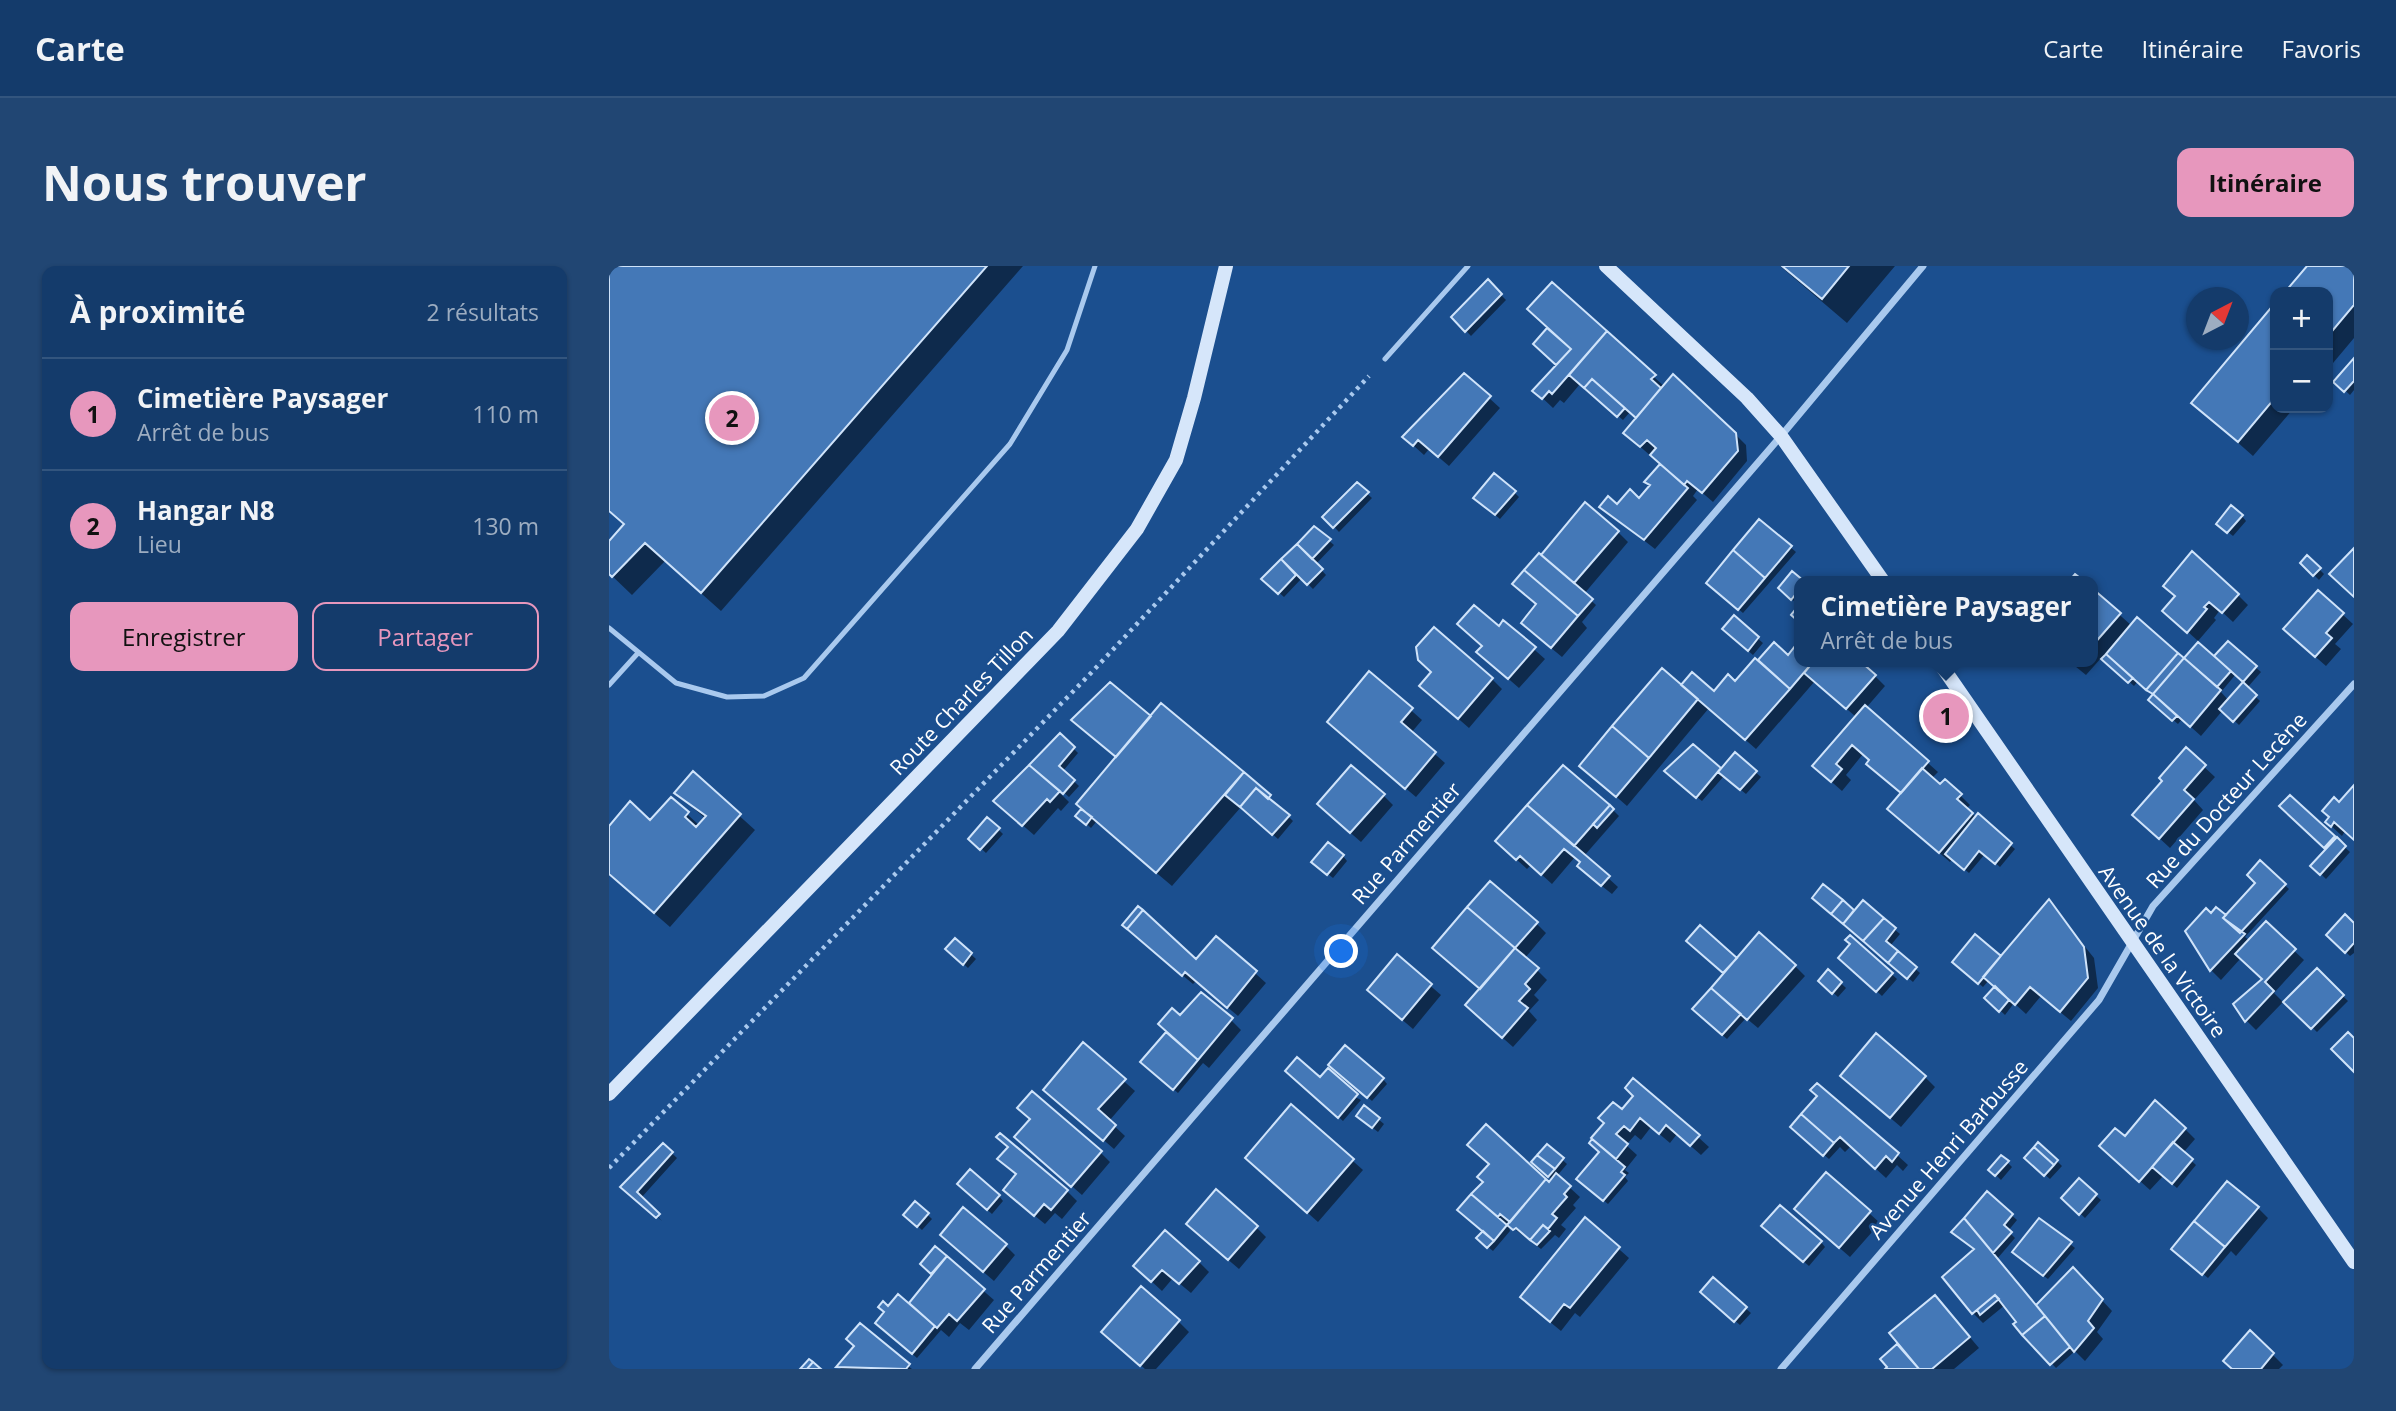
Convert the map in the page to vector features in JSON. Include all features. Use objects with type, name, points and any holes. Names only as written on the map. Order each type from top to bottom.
[{"type":"street","name":"Route Charles Tillon","points":[[609,1094],[1058,631],[1136,528],[1175,460],[1194,398],[1226,266]]},
{"type":"street","points":[[1606,266],[1747,398],[1781,436],[1879,576]]},
{"type":"street","name":"Rue Parmentier","points":[[975,1369],[1781,436],[1923,266]]},
{"type":"street","name":"Avenue de la Victoire","points":[[1942,667],[2354,1262]]},
{"type":"street","name":"Rue du Docteur Lecène","points":[[2133,945],[2153,906],[2354,684]]},
{"type":"street","name":"Avenue Henri Barbusse","points":[[1781,1369],[2099,1000],[2133,945]]},
{"type":"lane","points":[[609,628],[676,684],[727,697],[764,696],[804,678],[1010,444],[1037,404],[1067,350],[1095,266]]},
{"type":"lane","points":[[1385,359],[1468,266]]},
{"type":"lane","points":[[609,685],[638,653]]},
{"type":"path","points":[[609,1168],[1101,664],[1385,359]]},
{"type":"building","points":[[609,266],[987,266],[701,593],[645,543],[612,577],[609,574],[609,541],[624,524],[609,511]]},
{"type":"building","points":[[1782,266],[1849,266],[1822,299]]},
{"type":"building","points":[[2307,266],[2354,266],[2354,305],[2333,330],[2333,287],[2289,287]]},
{"type":"building","points":[[1488,279],[1502,294],[1465,332],[1451,317]]},
{"type":"building","points":[[1552,282],[1607,331],[1552,394],[1549,391],[1542,399],[1532,391],[1571,349],[1527,309]]},
{"type":"building","points":[[2270,309],[2270,404],[2238,442],[2191,403],[2236,350],[2249,350],[2249,334]]},
{"type":"building","points":[[1547,328],[1571,349],[1556,365],[1533,344]]},
{"type":"building","points":[[1607,331],[1656,375],[1651,379],[1661,388],[1636,418],[1592,379],[1584,388],[1569,375]]},
{"type":"building","points":[[2354,358],[2354,381],[2344,392],[2333,382]]},
{"type":"building","points":[[1464,373],[1491,396],[1438,457],[1418,440],[1413,446],[1402,437]]},
{"type":"building","points":[[1673,374],[1736,433],[1738,451],[1702,493],[1687,481],[1684,485],[1650,455],[1656,448],[1647,440],[1640,447],[1623,433]]},
{"type":"building","points":[[1592,379],[1625,408],[1617,417],[1584,388]]},
{"type":"building","points":[[1660,464],[1688,488],[1644,540],[1599,507],[1608,496],[1617,504],[1630,489],[1639,498],[1650,485],[1644,482]]},
{"type":"building","points":[[1494,473],[1516,491],[1495,515],[1473,498]]},
{"type":"building","points":[[1357,482],[1369,492],[1333,528],[1322,517]]},
{"type":"building","points":[[1585,502],[1619,531],[1574,583],[1541,555]]},
{"type":"building","points":[[2231,505],[2243,515],[2227,533],[2216,524]]},
{"type":"building","points":[[1759,519],[1792,546],[1765,578],[1733,550]]},
{"type":"building","points":[[1314,526],[1331,539],[1312,559],[1297,544]]},
{"type":"building","points":[[1297,544],[1323,569],[1307,585],[1281,559]]},
{"type":"building","points":[[2354,548],[2354,597],[2329,574]]},
{"type":"building","points":[[1733,550],[1765,578],[1738,610],[1706,583]]},
{"type":"building","points":[[2192,551],[2239,594],[2222,613],[2209,602],[2204,607],[2207,609],[2187,633],[2162,611],[2175,596],[2163,586]]},
{"type":"building","points":[[1539,553],[1593,599],[1578,616],[1524,570]]},
{"type":"building","points":[[2307,555],[2321,568],[2313,576],[2300,563]]},
{"type":"building","points":[[1281,559],[1296,575],[1278,594],[1261,579]]},
{"type":"building","points":[[1524,570],[1578,616],[1551,648],[1521,623],[1536,604],[1512,584]]},
{"type":"building","points":[[1792,571],[1798,576],[1794,576],[1794,596],[1791,600],[1778,588]]},
{"type":"building","points":[[2318,590],[2344,613],[2326,633],[2332,638],[2315,657],[2283,629]]},
{"type":"building","points":[[2098,593],[2121,613],[2098,639]]},
{"type":"building","points":[[1474,605],[1499,626],[1503,620],[1536,647],[1508,679],[1476,652],[1482,646],[1457,624]]},
{"type":"building","points":[[1734,615],[1759,637],[1748,651],[1722,629]]},
{"type":"building","points":[[2137,617],[2178,653],[2146,690],[2106,654]]},
{"type":"building","points":[[1434,627],[1493,678],[1458,719],[1419,686],[1431,672],[1418,660],[1416,647]]},
{"type":"building","points":[[2228,641],[2257,666],[2243,682],[2214,656]]},
{"type":"building","points":[[1774,642],[1788,655],[1794,647],[1794,667],[1809,667],[1790,689],[1758,660]]},
{"type":"building","points":[[2198,642],[2231,671],[2217,687],[2184,658]]},
{"type":"building","points":[[2178,653],[2184,658],[2153,694],[2146,690]]},
{"type":"building","points":[[2106,654],[2133,678],[2128,683],[2101,659]]},
{"type":"building","points":[[1755,658],[1790,689],[1745,740],[1681,685],[1692,672],[1714,691],[1728,674],[1735,681]]},
{"type":"building","points":[[2184,658],[2221,690],[2190,727],[2153,694]]},
{"type":"building","points":[[1809,667],[1867,667],[1876,675],[1846,709],[1804,673]]},
{"type":"building","points":[[1662,668],[1698,699],[1649,758],[1612,726]]},
{"type":"building","points":[[1369,671],[1413,708],[1401,722],[1436,752],[1405,789],[1327,722]]},
{"type":"building","points":[[1110,682],[1151,716],[1116,757],[1071,720]]},
{"type":"building","points":[[2243,682],[2257,695],[2233,722],[2219,709]]},
{"type":"building","points":[[2153,694],[2177,716],[2172,721],[2148,700]]},
{"type":"building","points":[[1161,703],[1244,772],[1156,873],[1076,804]]},
{"type":"building","points":[[1865,705],[1929,761],[1901,793],[1866,764],[1869,760],[1852,745],[1836,764],[1842,769],[1831,782],[1812,766]]},
{"type":"building","points":[[1612,726],[1649,758],[1616,797],[1579,766]]},
{"type":"building","points":[[1060,733],[1075,747],[1059,766],[1075,780],[1063,794],[1029,765]]},
{"type":"building","points":[[1693,744],[1721,768],[1696,798],[1664,771]]},
{"type":"building","points":[[2186,747],[2206,765],[2184,790],[2194,799],[2159,839],[2132,815],[2162,781],[2159,778]]},
{"type":"building","points":[[1735,752],[1757,771],[1740,790],[1718,772]]},
{"type":"building","points":[[1029,765],[1060,791],[1050,802],[1047,799],[1022,826],[993,801]]},
{"type":"building","points":[[1351,765],[1385,794],[1350,833],[1317,804]]},
{"type":"building","points":[[1563,765],[1610,805],[1574,846],[1527,805]]},
{"type":"building","points":[[1922,768],[1940,784],[1945,779],[1962,794],[1957,799],[1973,813],[1939,853],[1887,809]]},
{"type":"building","points":[[693,771],[741,814],[654,913],[609,874],[609,826],[630,801],[650,820],[671,797],[689,812],[685,817],[696,827],[706,816],[674,793]]},
{"type":"building","points":[[1244,772],[1271,795],[1268,799],[1256,788],[1240,807],[1225,795]]},
{"type":"building","points":[[2354,785],[2354,840],[2334,822],[2331,827],[2325,822],[2329,817],[2322,811],[2334,797],[2339,802]]},
{"type":"building","points":[[1256,788],[1290,815],[1272,835],[1240,807]]},
{"type":"building","points":[[2290,795],[2335,836],[2324,848],[2279,806]]},
{"type":"building","points":[[1527,805],[1610,876],[1601,886],[1577,866],[1580,862],[1564,849],[1541,875],[1520,856],[1516,860],[1495,841]]},
{"type":"building","points":[[1610,805],[1614,809],[1597,828],[1593,824]]},
{"type":"building","points":[[1081,809],[1092,817],[1086,825],[1075,816]]},
{"type":"building","points":[[1978,813],[2012,843],[1995,864],[1979,851],[1964,870],[1945,854]]},
{"type":"building","points":[[987,817],[1000,828],[980,850],[968,839]]},
{"type":"building","points":[[2337,837],[2346,846],[2320,875],[2310,866]]},
{"type":"building","points":[[1328,842],[1344,855],[1327,875],[1311,862]]},
{"type":"building","points":[[2260,860],[2286,884],[2240,933],[2223,918],[2255,883],[2247,875]]},
{"type":"building","points":[[1490,881],[1538,922],[1515,948],[1467,907]]},
{"type":"building","points":[[1823,884],[1843,900],[1831,914],[1812,898]]},
{"type":"building","points":[[2049,899],[2084,947],[2088,978],[2060,1012],[2030,987],[2015,1005],[1983,977]]},
{"type":"building","points":[[1843,900],[1854,910],[1843,924],[1831,914]]},
{"type":"building","points":[[1863,900],[1884,918],[1863,941],[1843,924]]},
{"type":"building","points":[[1138,906],[1143,910],[1127,929],[1122,925]]},
{"type":"building","points":[[1467,907],[1515,948],[1480,989],[1432,948]]},
{"type":"building","points":[[2216,907],[2226,915],[2223,918],[2245,934],[2210,971],[2185,931],[2206,908],[2211,913]]},
{"type":"building","points":[[1143,910],[1196,959],[1216,936],[1257,971],[1227,1008],[1185,972],[1182,976],[1127,929]]},
{"type":"building","points":[[2345,914],[2354,923],[2354,943],[2345,953],[2326,935]]},
{"type":"building","points":[[1884,918],[1896,928],[1886,941],[1898,951],[1888,963],[1863,941]]},
{"type":"building","points":[[2266,921],[2296,949],[2265,982],[2274,991],[2245,1022],[2233,1004],[2262,979],[2235,954]]},
{"type":"building","points":[[1700,925],[1737,958],[1723,973],[1686,941]]},
{"type":"building","points":[[1759,932],[1796,965],[1747,1020],[1711,988]]},
{"type":"building","points":[[1975,934],[2001,956],[1978,984],[1952,962]]},
{"type":"building","points":[[1850,935],[1893,973],[1876,992],[1838,958],[1850,944],[1845,940]]},
{"type":"building","points":[[955,938],[972,953],[963,965],[945,949]]},
{"type":"building","points":[[1515,948],[1539,968],[1525,984],[1530,989],[1519,1001],[1528,1008],[1502,1038],[1465,1005]]},
{"type":"building","points":[[1898,951],[1917,967],[1907,979],[1888,963]]},
{"type":"building","points":[[1397,954],[1432,984],[1402,1020],[1367,990]]},
{"type":"building","points":[[2317,968],[2344,995],[2311,1029],[2283,1002]]},
{"type":"building","points":[[1828,969],[1842,982],[1832,994],[1818,981]]},
{"type":"building","points":[[1995,986],[2009,1000],[1999,1012],[1984,998]]},
{"type":"building","points":[[1711,988],[1741,1014],[1722,1035],[1692,1009]]},
{"type":"building","points":[[1201,992],[1233,1018],[1198,1060],[1158,1024],[1172,1008],[1180,1015]]},
{"type":"building","points":[[1166,1032],[1198,1060],[1173,1090],[1140,1062]]},
{"type":"building","points":[[2348,1032],[2354,1038],[2354,1072],[2331,1049]]},
{"type":"building","points":[[1876,1033],[1926,1076],[1890,1118],[1840,1076]]},
{"type":"building","points":[[1083,1042],[1126,1079],[1098,1109],[1116,1125],[1103,1141],[1043,1090]]},
{"type":"building","points":[[1345,1045],[1384,1078],[1367,1098],[1328,1065]]},
{"type":"building","points":[[1297,1057],[1320,1077],[1328,1068],[1358,1094],[1338,1118],[1285,1071]]},
{"type":"building","points":[[1633,1078],[1700,1135],[1690,1146],[1666,1125],[1659,1134],[1640,1118],[1630,1131],[1624,1126],[1616,1134],[1628,1144],[1616,1159],[1591,1138],[1604,1123],[1598,1118],[1613,1102],[1622,1109],[1633,1096],[1625,1088]]},
{"type":"building","points":[[1817,1083],[1899,1153],[1892,1162],[1886,1156],[1875,1169],[1840,1137],[1834,1143],[1801,1114],[1817,1096],[1810,1090]]},
{"type":"building","points":[[1032,1091],[1102,1151],[1071,1187],[1014,1137],[1030,1119],[1017,1108]]},
{"type":"building","points":[[2155,1100],[2186,1128],[2139,1182],[2099,1146],[2115,1128],[2125,1136]]},
{"type":"building","points":[[1291,1104],[1354,1159],[1307,1213],[1245,1158]]},
{"type":"building","points":[[1364,1105],[1380,1118],[1372,1128],[1356,1116]]},
{"type":"building","points":[[1801,1114],[1834,1143],[1823,1156],[1790,1127]]},
{"type":"building","points":[[1486,1124],[1546,1179],[1510,1222],[1500,1214],[1498,1217],[1471,1194],[1483,1182],[1477,1177],[1489,1164],[1467,1145]]},
{"type":"building","points":[[1000,1133],[1068,1190],[1051,1210],[1044,1204],[1034,1216],[1003,1190],[1016,1174],[997,1159],[1008,1147],[996,1137]]},
{"type":"building","points":[[1592,1139],[1625,1167],[1621,1172],[1625,1175],[1603,1201],[1576,1179],[1599,1152],[1589,1143]]},
{"type":"building","points":[[2038,1142],[2058,1160],[2054,1165],[2034,1147]]},
{"type":"building","points":[[2173,1142],[2193,1159],[2172,1184],[2152,1167]]},
{"type":"building","points":[[663,1143],[673,1152],[637,1192],[660,1214],[656,1218],[620,1187]]},
{"type":"building","points":[[1547,1144],[1564,1158],[1555,1169],[1537,1155]]},
{"type":"building","points":[[2034,1147],[2054,1165],[2044,1176],[2024,1158]]},
{"type":"building","points":[[1537,1155],[1555,1169],[1548,1177],[1531,1162]]},
{"type":"building","points":[[2001,1155],[2009,1161],[1995,1176],[1988,1170]]},
{"type":"building","points":[[970,1169],[1000,1195],[987,1210],[957,1184]]},
{"type":"building","points":[[1826,1172],[1871,1211],[1839,1248],[1794,1209]]},
{"type":"building","points":[[1556,1173],[1571,1186],[1564,1194],[1567,1197],[1552,1214],[1557,1218],[1548,1229],[1543,1225],[1530,1240],[1516,1228],[1513,1230],[1507,1225],[1546,1179],[1549,1182]]},
{"type":"building","points":[[2079,1178],[2097,1194],[2079,1215],[2061,1198]]},
{"type":"building","points":[[2227,1181],[2259,1207],[2225,1247],[2194,1221]]},
{"type":"building","points":[[1216,1189],[1258,1226],[1228,1260],[1186,1224]]},
{"type":"building","points":[[1987,1191],[2013,1214],[2004,1225],[2012,1232],[1993,1253],[1964,1218]]},
{"type":"building","points":[[1471,1194],[1507,1225],[1494,1241],[1457,1210]]},
{"type":"building","points":[[915,1201],[929,1213],[917,1227],[903,1215]]},
{"type":"building","points":[[1780,1205],[1822,1241],[1803,1262],[1761,1226]]},
{"type":"building","points":[[963,1207],[1007,1244],[983,1272],[940,1235]]},
{"type":"building","points":[[1585,1217],[1620,1247],[1570,1308],[1564,1304],[1550,1322],[1520,1297]]},
{"type":"building","points":[[1964,1218],[2045,1316],[2022,1335],[2013,1324],[2016,1322],[1995,1295],[1972,1314],[1942,1277],[1974,1249],[1951,1232]]},
{"type":"building","points":[[2039,1218],[2072,1242],[2043,1276],[2012,1252]]},
{"type":"building","points":[[2194,1221],[2225,1247],[2202,1275],[2171,1249]]},
{"type":"building","points":[[1543,1225],[1550,1231],[1537,1245],[1530,1240]]},
{"type":"building","points":[[1165,1230],[1200,1261],[1179,1284],[1162,1270],[1151,1282],[1133,1266]]},
{"type":"building","points":[[1483,1231],[1494,1241],[1487,1248],[1476,1238]]},
{"type":"building","points":[[935,1246],[947,1256],[931,1274],[920,1264]]},
{"type":"building","points":[[947,1256],[985,1289],[957,1321],[949,1314],[937,1328],[909,1303]]},
{"type":"building","points":[[2073,1267],[2103,1299],[2088,1321],[2094,1328],[2074,1352],[2036,1305]]},
{"type":"building","points":[[1713,1277],[1747,1307],[1734,1322],[1700,1292]]},
{"type":"building","points":[[1141,1286],[1180,1320],[1140,1366],[1101,1332]]},
{"type":"building","points":[[898,1294],[935,1326],[912,1354],[875,1323],[884,1312],[878,1307],[883,1301],[888,1306]]},
{"type":"building","points":[[1935,1295],[1970,1337],[1932,1369],[1919,1369],[1889,1333]]},
{"type":"building","points":[[1995,1295],[1999,1299],[1980,1315],[1977,1310]]},
{"type":"building","points":[[2045,1316],[2070,1347],[2050,1365],[2022,1335]]},
{"type":"building","points":[[860,1323],[910,1364],[906,1369],[836,1367],[854,1346],[846,1339]]},
{"type":"building","points":[[2250,1330],[2274,1353],[2261,1369],[2232,1369],[2223,1361]]},
{"type":"building","points":[[1897,1344],[1919,1369],[1885,1369],[1887,1367],[1880,1359]]},
{"type":"building","points":[[809,1359],[813,1362],[807,1369],[800,1369]]},
{"type":"building","points":[[813,1362],[821,1369],[807,1369]]},
{"type":"place","name":"Hangar N8","points":[[732,418]]},
{"type":"place","name":"Cimetière Paysager","points":[[1946,716]]}]
